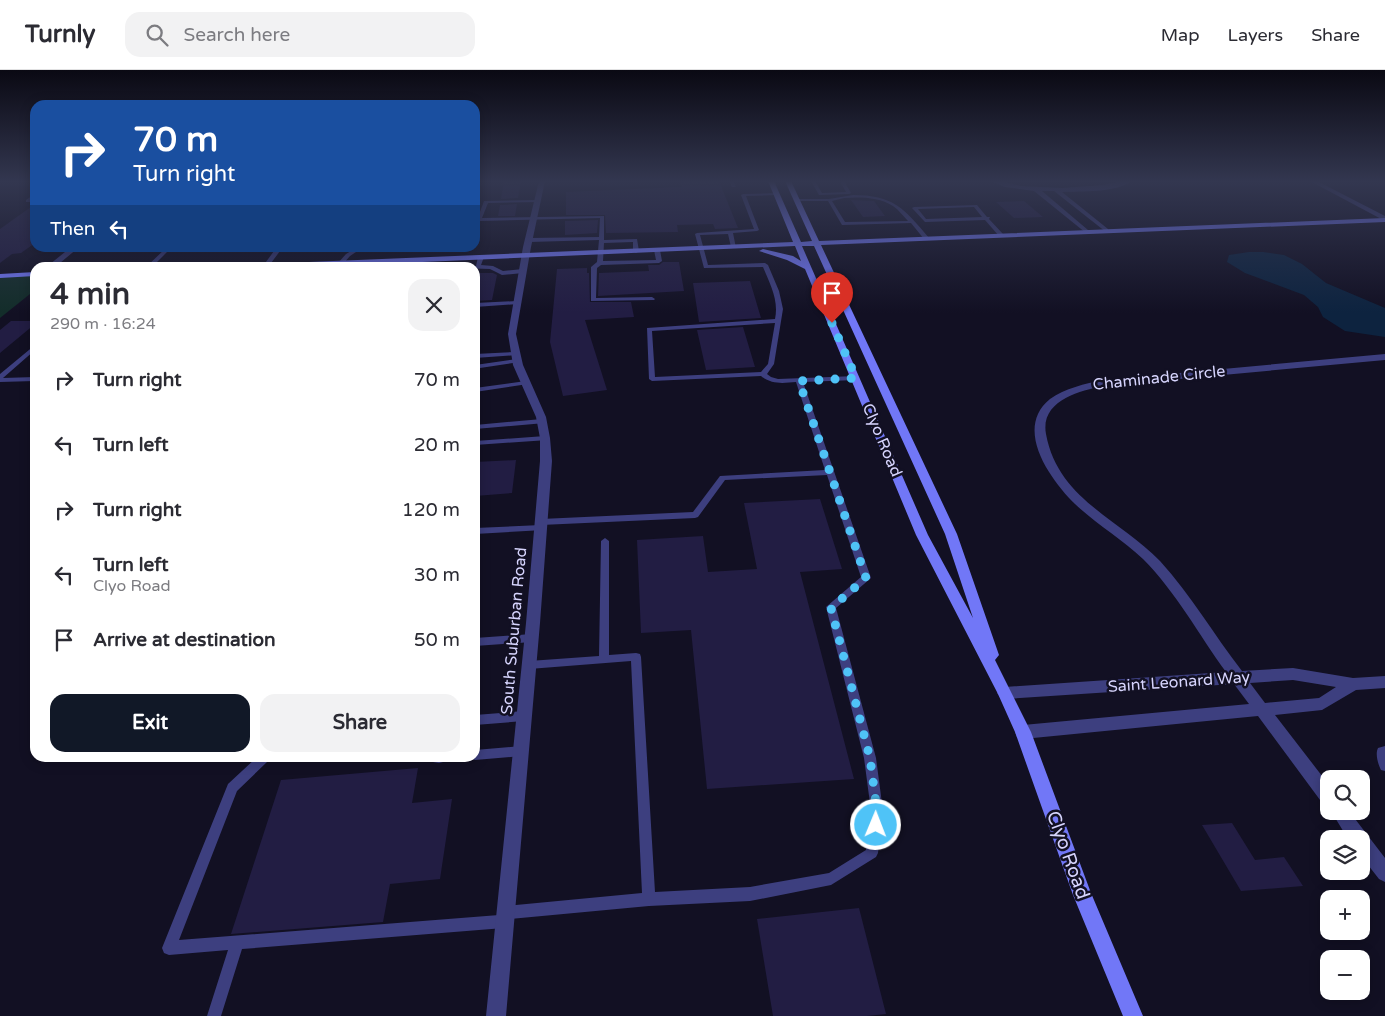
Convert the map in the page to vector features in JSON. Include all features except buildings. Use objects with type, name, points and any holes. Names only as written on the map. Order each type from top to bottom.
[{"type":"street","name":"South Suburban Road","points":[[496,1016],[532,638],[546,461],[542,421],[516,358],[512,334],[525,256],[533,225]]},
{"type":"street","name":"Clyo Road","points":[[790,225],[922,535],[1005,693],[1023,732],[1082,895],[1133,1016]]},
{"type":"street","name":"Clyo Road","points":[[809,225],[951,534],[1005,693]]},
{"type":"street","points":[[1079,225],[1086,231]]},
{"type":"street","points":[[1100,225],[1106,230]]},
{"type":"street","points":[[365,262],[1241,225]]},
{"type":"street","points":[[736,247],[777,254],[809,268]]},
{"type":"street","points":[[56,262],[69,252]]},
{"type":"street","points":[[0,276],[30,274]]},
{"type":"street","name":"Chaminade Circle","points":[[1320,786],[1237,678],[1152,561],[1076,498],[1057,478],[1044,453],[1040,429],[1044,412],[1056,398],[1078,388],[1103,382],[1385,357]]},
{"type":"street","name":"Saint Leonard Way","points":[[1005,693],[1292,674],[1353,684],[1385,682]]},
{"type":"street","name":"Saint Leonard Way","points":[[1023,732],[1322,704],[1353,684]]},
{"type":"street","points":[[1345,820],[1352,830]]},
{"type":"street","points":[[1370,853],[1385,873]]},
{"type":"lane","points":[[600,263],[602,225]]},
{"type":"lane","points":[[755,225],[757,230],[697,234],[706,267],[765,265],[776,291],[780,309],[771,364],[763,374]]},
{"type":"lane","points":[[915,225],[926,238]]},
{"type":"lane","points":[[993,225],[1001,235]]},
{"type":"lane","points":[[730,232],[736,247]]},
{"type":"lane","points":[[529,240],[635,240],[636,251]]},
{"type":"lane","points":[[652,299],[593,300],[594,268],[600,263],[659,261],[657,250]]},
{"type":"lane","points":[[153,262],[164,252]]},
{"type":"lane","points":[[267,262],[276,252]]},
{"type":"lane","points":[[342,262],[353,252]]},
{"type":"lane","points":[[480,262],[481,257]]},
{"type":"lane","points":[[459,262],[460,258]]},
{"type":"lane","points":[[480,267],[491,267],[502,273],[522,272]]},
{"type":"lane","points":[[480,304],[516,306]]},
{"type":"lane","points":[[480,309],[516,306]]},
{"type":"lane","points":[[777,321],[649,329],[652,379],[763,374],[769,379],[778,381],[856,378]]},
{"type":"lane","points":[[0,379],[30,352]]},
{"type":"lane","points":[[480,356],[516,358]]},
{"type":"lane","points":[[480,365],[516,358]]},
{"type":"lane","points":[[0,379],[30,379]]},
{"type":"lane","points":[[260,762],[232,788],[169,948],[504,917],[649,899],[750,894],[831,879],[872,853],[877,811],[870,758],[831,608],[866,578],[799,381]]},
{"type":"lane","points":[[480,389],[526,383]]},
{"type":"lane","points":[[480,427],[542,421]]},
{"type":"lane","points":[[480,442],[545,438]]},
{"type":"lane","points":[[480,531],[695,515],[724,478],[830,472]]},
{"type":"lane","points":[[604,660],[605,541]]},
{"type":"lane","points":[[480,642],[532,638]]},
{"type":"lane","points":[[529,665],[636,657],[649,899]]},
{"type":"lane","points":[[480,720],[524,716]]},
{"type":"lane","points":[[480,755],[521,751]]},
{"type":"lane","points":[[1385,751],[1382,752],[1385,766]]},
{"type":"lane","points":[[214,1016],[238,943]]},
{"type":"green space","points":[[30,275],[30,294],[0,318],[0,276]]},
{"type":"water","points":[[1249,252],[1284,255],[1302,264],[1326,283],[1385,308],[1385,337],[1345,331],[1323,317],[1318,307],[1304,295],[1245,273],[1227,262],[1229,255]]},
{"type":"route","points":[[832,323],[856,378],[799,381],[866,578],[831,608],[870,758],[877,811],[876,825]]}]
